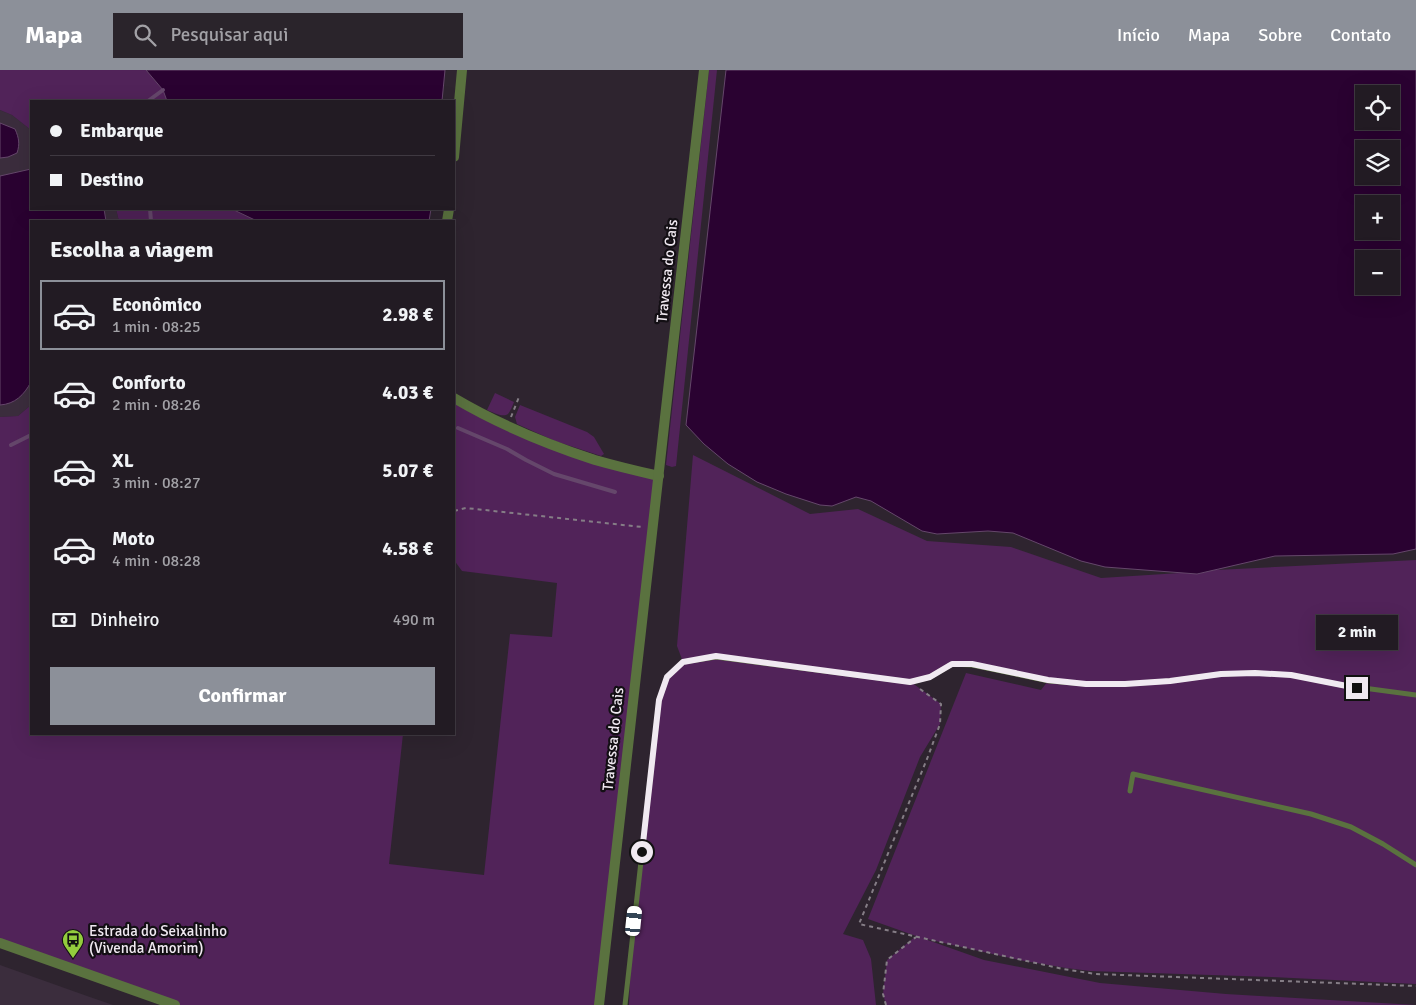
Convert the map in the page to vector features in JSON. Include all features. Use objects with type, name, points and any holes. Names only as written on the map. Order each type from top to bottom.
[{"type":"street","points":[[455,146],[462,70]]},
{"type":"street","name":"Travessa do Cais","points":[[599,1005],[704,70]]},
{"type":"street","points":[[455,399],[506,426],[555,446],[596,460],[658,476]]},
{"type":"street","points":[[0,944],[175,1005]]},
{"type":"lane","points":[[625,1005],[659,700],[667,677],[683,662],[716,656],[910,682],[930,677],[952,664],[972,664],[1048,680],[1086,684],[1125,684],[1170,681],[1221,674],[1255,673],[1291,675],[1341,685],[1416,695]]},
{"type":"lane","points":[[1130,791],[1134,774],[1311,814],[1351,828],[1383,844],[1416,865]]},
{"type":"path","points":[[506,426],[519,398]]},
{"type":"path","points":[[455,511],[466,508],[652,528]]},
{"type":"path","points":[[910,682],[941,704],[940,724],[859,924],[1062,970],[1096,974],[1416,986]]},
{"type":"path","points":[[886,1005],[883,994],[887,960],[916,936]]},
{"type":"shaded area","points":[[0,70],[146,70],[163,90],[444,70],[177,100],[30,100],[30,129],[12,115],[0,110]]},
{"type":"shaded area","points":[[146,70],[445,70],[442,100],[167,100],[163,90]]},
{"type":"shaded area","points":[[709,70],[717,70],[676,466],[672,467],[666,465]]},
{"type":"shaded area","points":[[726,70],[1416,70],[1416,548],[1275,555],[1216,570],[1416,560],[1416,984],[1090,971],[1019,960],[922,938],[984,960],[1100,983],[1226,994],[1416,1005],[886,1005],[883,994],[887,960],[916,936],[868,919],[966,673],[1041,690],[1048,681],[972,665],[952,664],[930,677],[911,682],[941,704],[940,724],[920,757],[876,870],[843,934],[863,940],[871,959],[876,1005],[629,1005],[632,938],[659,700],[667,677],[683,662],[677,646],[693,455],[810,514],[858,509],[927,541],[1011,547],[1101,578],[1180,573]]},
{"type":"shaded area","points":[[726,70],[1416,70],[1416,549],[1393,554],[1275,556],[1197,574],[1105,567],[1081,561],[1013,533],[988,531],[937,534],[922,531],[871,501],[856,497],[832,506],[820,505],[757,482],[728,464],[704,444],[686,425]]},
{"type":"shaded area","points":[[0,110],[12,115],[30,129],[30,210],[116,210],[119,220],[30,220],[30,406],[18,416],[0,417]]},
{"type":"shaded area","points":[[0,123],[15,129],[19,144],[17,153],[0,158]]},
{"type":"shaded area","points":[[30,169],[30,210],[104,210],[106,220],[30,220],[30,384],[18,398],[10,403],[0,405],[0,176]]},
{"type":"shaded area","points":[[116,210],[250,210],[413,220],[119,220]]},
{"type":"shaded area","points":[[234,210],[431,210],[429,220],[255,220]]},
{"type":"shaded area","points":[[495,393],[514,402],[508,414],[500,415],[487,410]]},
{"type":"shaded area","points":[[455,399],[507,426],[659,476],[599,1005],[175,1005],[0,943],[0,417],[18,416],[30,406],[30,735],[403,735],[389,864],[484,875],[510,634],[552,637],[557,583],[462,571],[455,561]]},
{"type":"shaded area","points":[[520,405],[587,432],[594,437],[604,454],[601,456],[555,441],[517,424],[515,417]]},
{"type":"shaded area","points":[[0,965],[87,996],[113,1005],[0,1005]]},
{"type":"waterway","points":[[149,100],[163,90]]},
{"type":"waterway","points":[[150,210],[151,220]]},
{"type":"waterway","points":[[458,428],[507,449],[554,474],[615,492]]},
{"type":"waterway","points":[[11,445],[30,436]]},
{"type":"place","name":"Estrada do Seixalinho (Vivenda Amorim)","points":[[73,959]]},
{"type":"route","points":[[642,852],[659,700],[667,677],[683,662],[716,656],[910,682],[930,677],[952,664],[972,664],[1048,680],[1086,684],[1125,684],[1170,681],[1221,674],[1255,673],[1291,675],[1357,688]]}]
